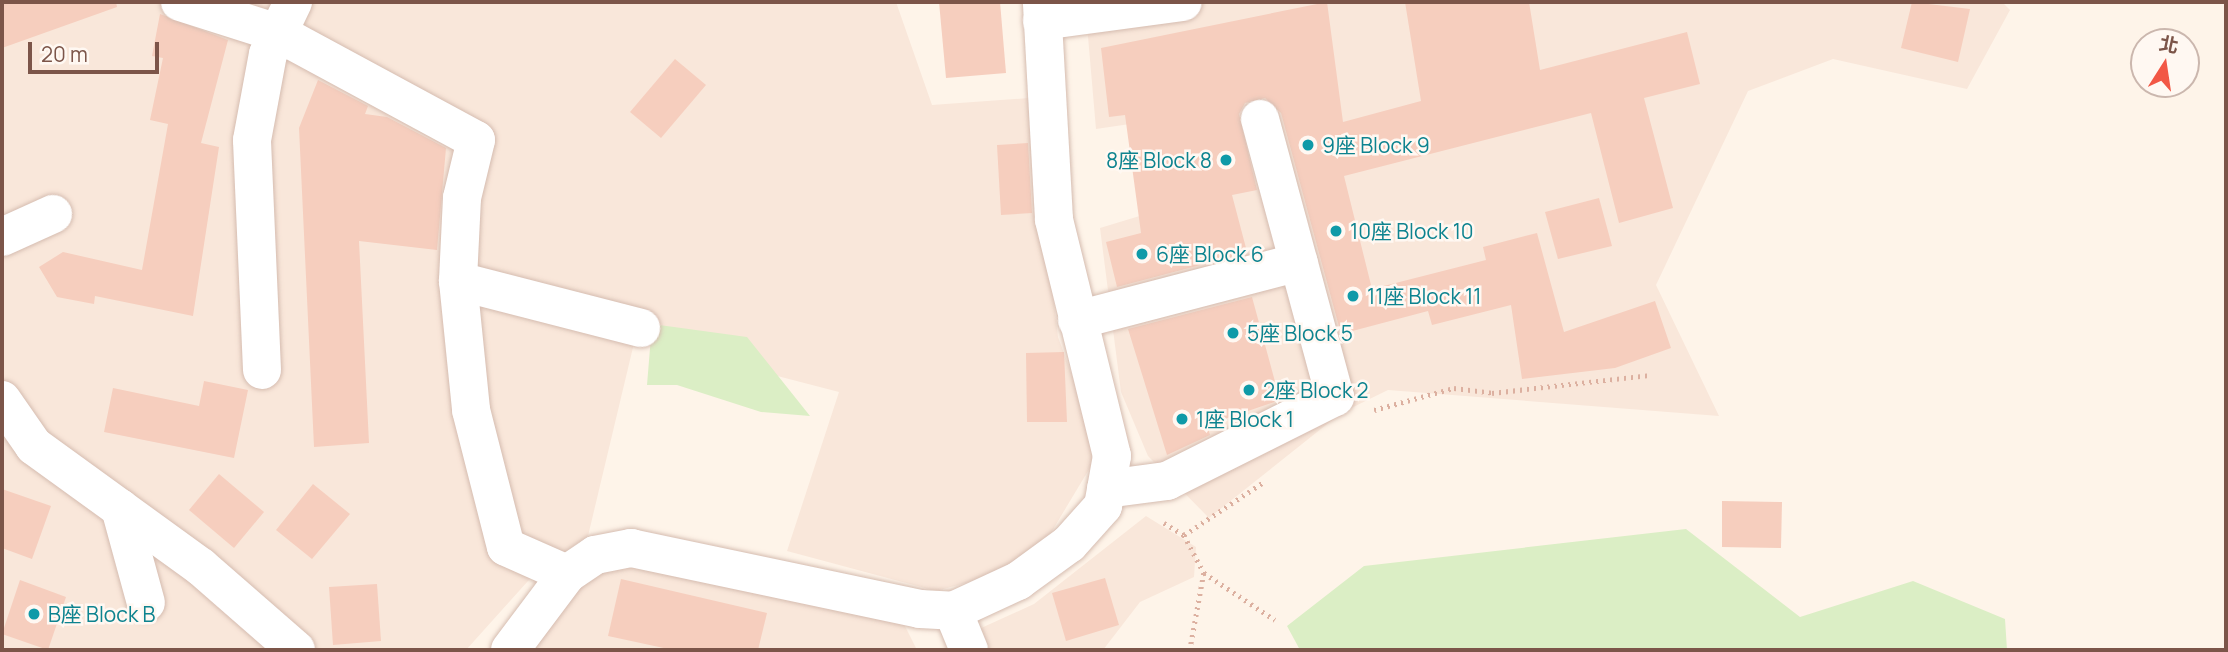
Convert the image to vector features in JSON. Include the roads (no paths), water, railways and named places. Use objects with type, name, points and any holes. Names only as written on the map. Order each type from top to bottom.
[{"type":"street","points":[[180,2],[286,18],[476,140],[462,198],[458,281],[471,410],[506,547],[567,574]]},
{"type":"street","points":[[510,650],[567,574],[595,555],[631,548],[920,610],[953,611],[1018,581],[1069,544],[1103,506],[1112,456],[1054,219],[1042,11],[1183,2]]},
{"type":"street","points":[[262,370],[252,140],[286,18]]},
{"type":"street","points":[[1106,489],[1167,481],[1335,397],[1260,119]]},
{"type":"street","points":[[2,237],[53,214]]},
{"type":"street","points":[[1077,320],[1299,262]]},
{"type":"street","points":[[458,281],[641,328]]},
{"type":"street","points":[[2,400],[34,446],[275,626],[296,650]]},
{"type":"street","points":[[120,508],[146,603]]},
{"type":"street","points":[[953,611],[969,650]]},
{"type":"place","name":"9座 Block 9","points":[[1308,145]]},
{"type":"place","name":"8座 Block 8","points":[[1226,160]]},
{"type":"place","name":"10座 Block 10","points":[[1336,231]]},
{"type":"place","name":"6座 Block 6","points":[[1142,254]]},
{"type":"place","name":"11座 Block 11","points":[[1353,296]]},
{"type":"place","name":"5座 Block 5","points":[[1233,333]]},
{"type":"place","name":"2座 Block 2","points":[[1249,390]]},
{"type":"place","name":"1座 Block 1","points":[[1182,419]]},
{"type":"place","name":"B座 Block B","points":[[34,614]]}]
